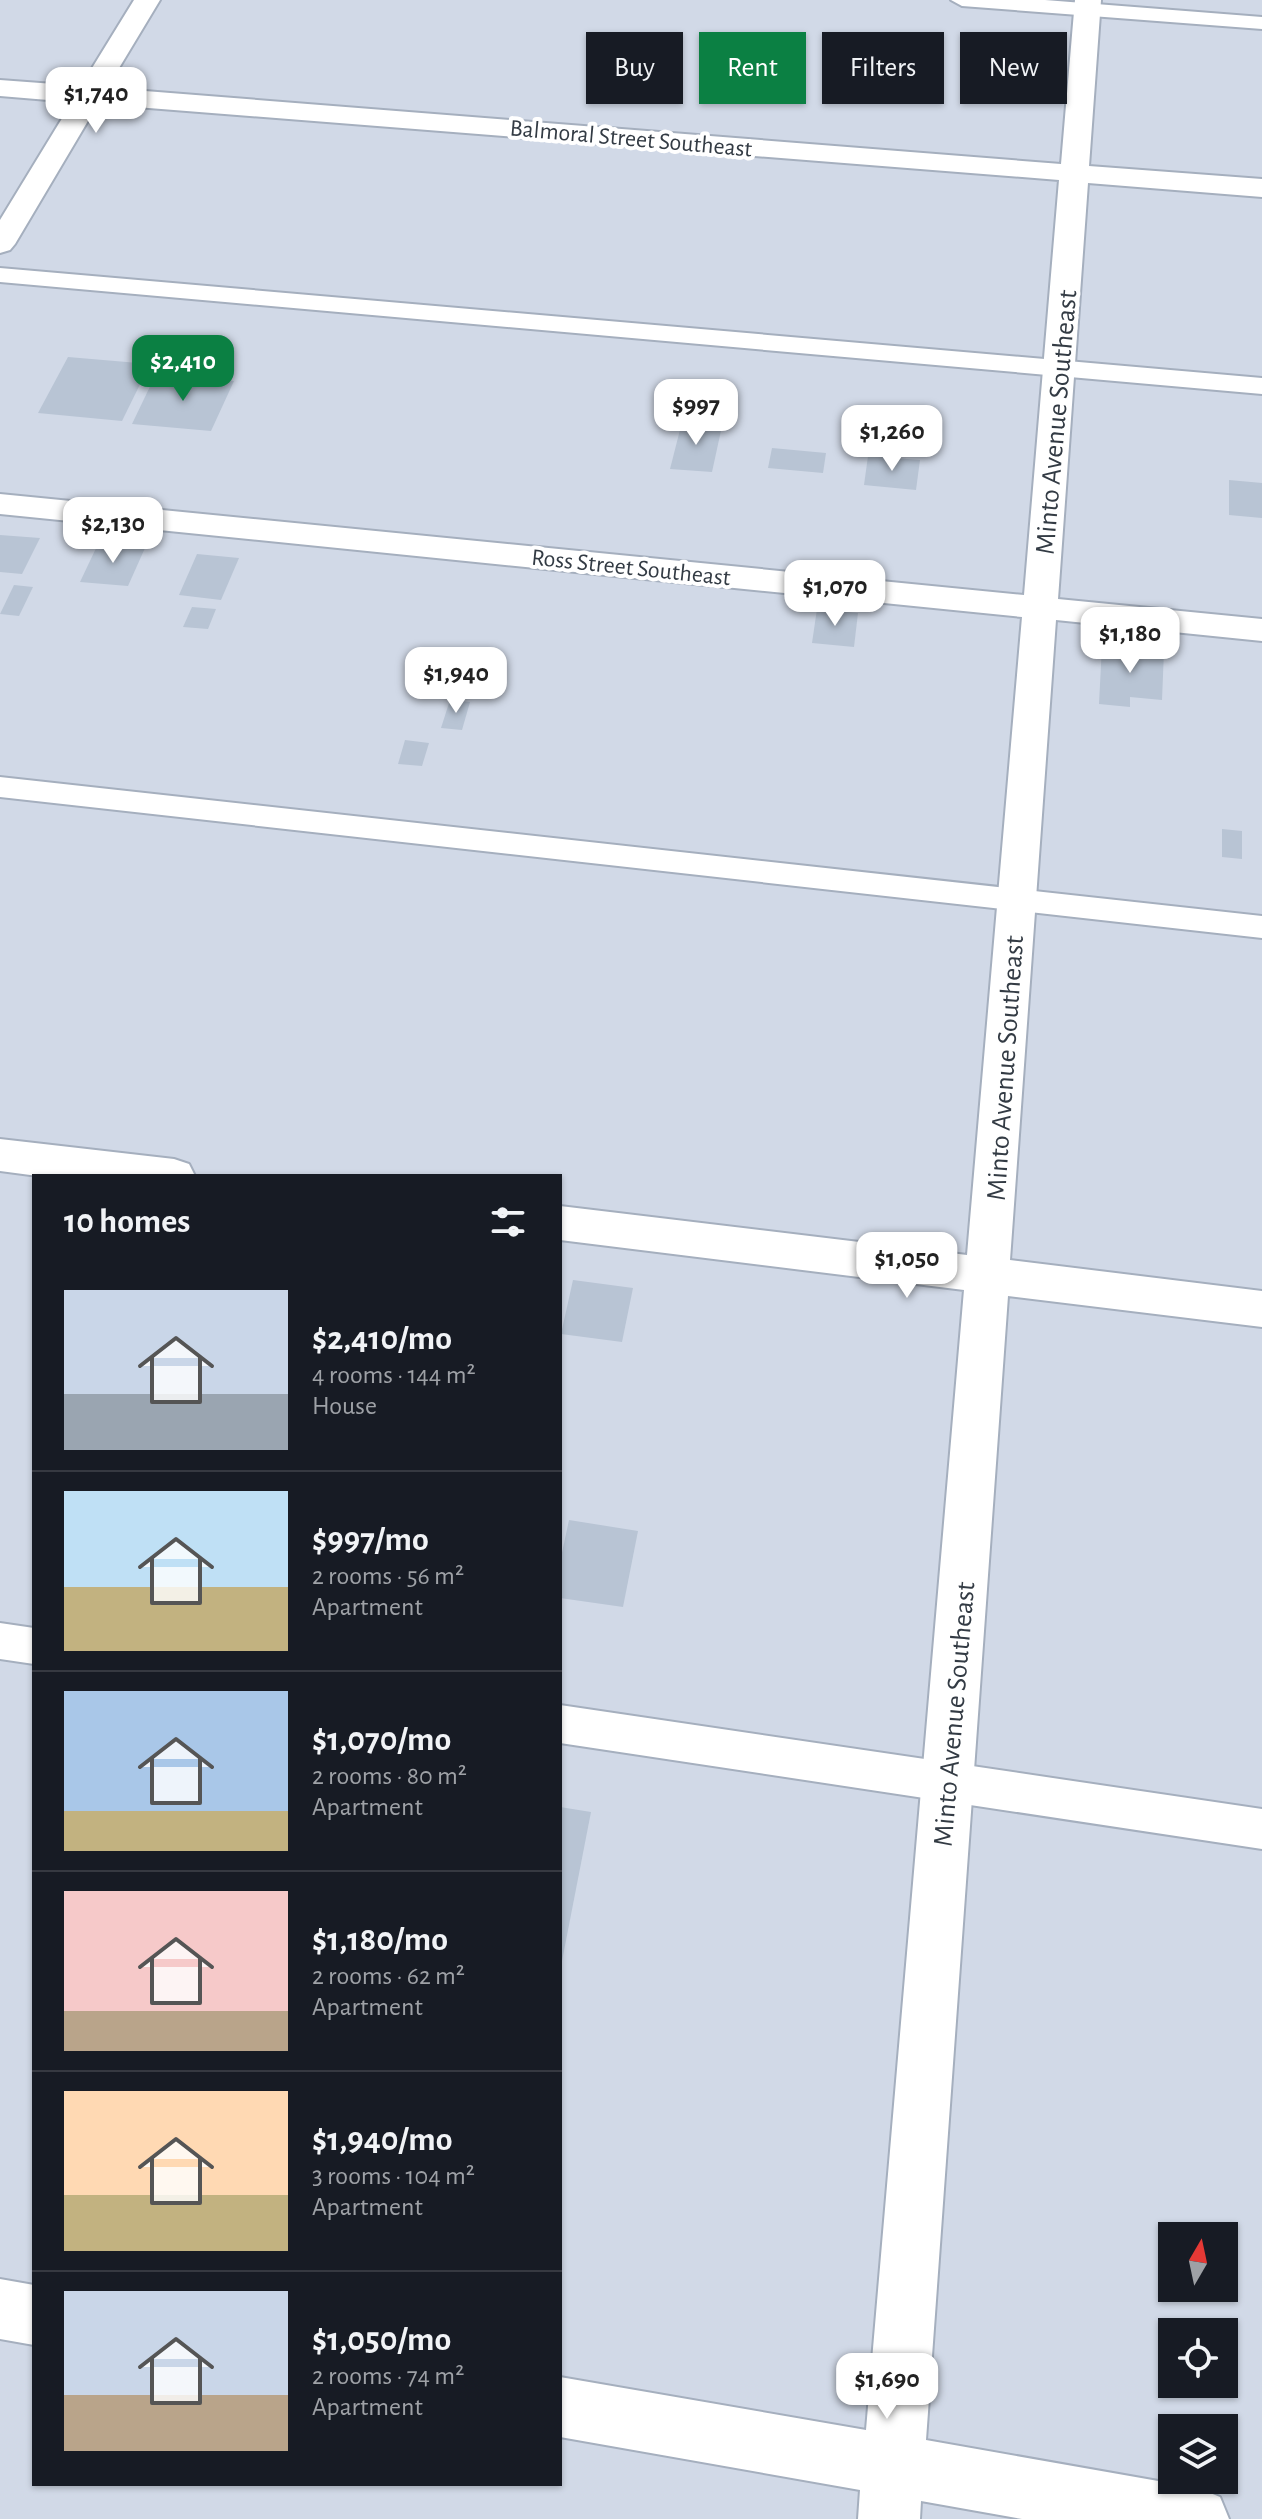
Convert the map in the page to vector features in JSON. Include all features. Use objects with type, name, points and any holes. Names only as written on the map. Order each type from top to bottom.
[{"type":"street","points":[[0,244],[147,0]]},
{"type":"street","name":"Minto Avenue Southeast","points":[[891,2492],[1088,5]]},
{"type":"street","name":"Balmoral Street Southeast","points":[[0,88],[1262,188]]},
{"type":"street","name":"Ross Street Southeast","points":[[0,504],[1262,630]]},
{"type":"street","points":[[0,1155],[157,1174]]},
{"type":"street","points":[[562,1223],[1262,1309]]},
{"type":"street","points":[[0,2309],[32,2315]]},
{"type":"street","points":[[562,2408],[891,2492],[1198,2519]]},
{"type":"lane","points":[[962,0],[1088,5],[1262,23]]},
{"type":"lane","points":[[0,275],[1262,386]]},
{"type":"lane","points":[[0,787],[1262,927]]},
{"type":"lane","points":[[0,1641],[32,1646]]},
{"type":"lane","points":[[562,1724],[1262,1829]]},
{"type":"shaded area","points":[[0,0],[1262,0],[1262,2519],[0,2519]]},
{"type":"building","points":[[68,357],[150,364],[122,421],[38,413]]},
{"type":"building","points":[[156,374],[234,381],[211,431],[132,424]]},
{"type":"building","points":[[682,422],[722,426],[712,472],[670,469]]},
{"type":"building","points":[[772,448],[826,453],[823,473],[768,468]]},
{"type":"building","points":[[868,456],[920,460],[916,490],[864,485]]},
{"type":"building","points":[[1229,480],[1262,483],[1262,518],[1229,515]]},
{"type":"building","points":[[0,535],[40,538],[22,574],[0,572]]},
{"type":"building","points":[[98,544],[145,548],[128,586],[80,582]]},
{"type":"building","points":[[197,554],[239,558],[221,600],[179,595]]},
{"type":"building","points":[[14,585],[33,587],[19,616],[0,614]]},
{"type":"building","points":[[192,607],[216,609],[208,629],[183,627]]},
{"type":"building","points":[[817,609],[858,613],[854,647],[812,643]]},
{"type":"building","points":[[1102,645],[1164,651],[1162,700],[1130,697],[1130,707],[1099,704]]},
{"type":"building","points":[[450,700],[470,702],[462,730],[441,728]]},
{"type":"building","points":[[405,740],[429,743],[422,766],[398,764]]},
{"type":"building","points":[[1222,829],[1242,831],[1242,859],[1222,857]]},
{"type":"building","points":[[573,1280],[633,1288],[622,1342],[562,1334]]},
{"type":"building","points":[[569,1520],[638,1531],[623,1607],[562,1598],[562,1553]]},
{"type":"building","points":[[562,1807],[591,1812],[562,1961]]}]
